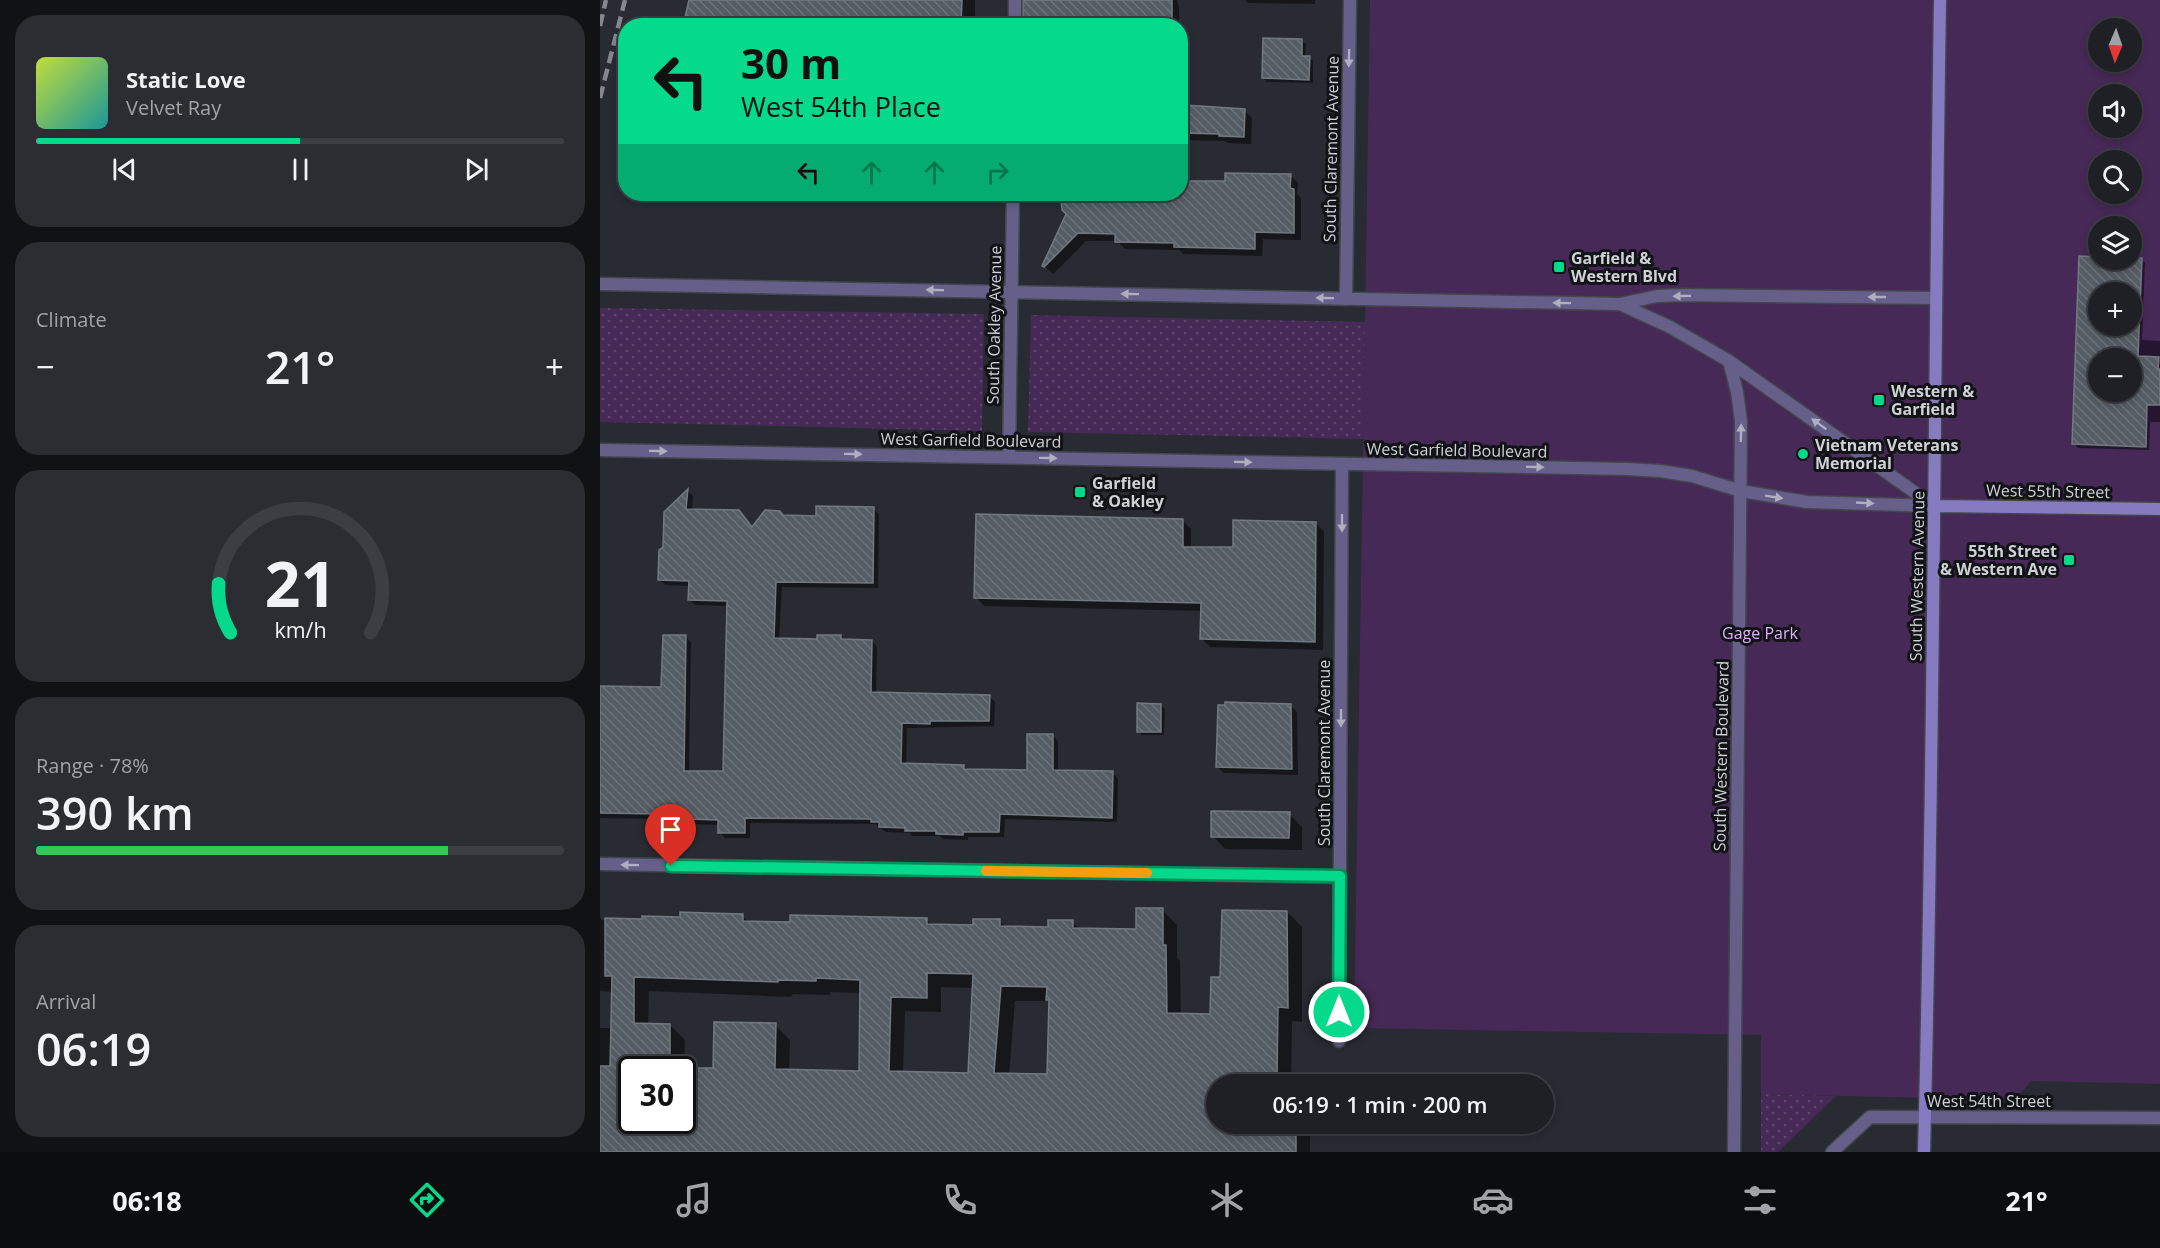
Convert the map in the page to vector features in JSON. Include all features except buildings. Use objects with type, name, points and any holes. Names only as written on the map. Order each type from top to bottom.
[{"type":"main road","name":"South Western Avenue","points":[[1924,1152],[1935,506],[1935,298],[1940,0]]},
{"type":"main road","name":"West 55th Street","points":[[1935,506],[2160,509]]},
{"type":"street","points":[[1015,0],[1015,18]]},
{"type":"street","name":"South Claremont Avenue","points":[[1346,299],[1350,0]]},
{"type":"street","name":"South Oakley Avenue","points":[[1009,457],[1013,201]]},
{"type":"street","points":[[600,284],[1620,304],[1657,296],[1683,295],[1935,298]]},
{"type":"street","points":[[1620,304],[1670,327],[1730,361],[1935,506]]},
{"type":"street","name":"South Western Boulevard","points":[[1730,361],[1742,421],[1734,1152]]},
{"type":"street","name":"West Garfield Boulevard","points":[[600,450],[1660,471],[1692,476],[1741,491],[1807,502],[1935,506]]},
{"type":"street","name":"South Claremont Avenue","points":[[1339,1041],[1342,464]]},
{"type":"street","points":[[600,864],[1340,876]]},
{"type":"street","name":"West 54th Street","points":[[1832,1152],[1870,1117],[2160,1118]]},
{"type":"green space","name":"Gage Park","points":[[1370,0],[2160,0],[2160,1084],[2031,1081],[2015,1100],[1761,1094],[1761,1035],[1354,1028]]},
{"type":"green space","points":[[600,308],[984,314],[982,431],[600,422]]},
{"type":"green space","points":[[1031,315],[1365,322],[1364,439],[1028,432]]},
{"type":"green space","points":[[1761,1094],[1836,1096],[1778,1152],[1761,1152]]},
{"type":"railway","points":[[600,26],[606,0]]},
{"type":"railway","points":[[620,18],[625,0]]},
{"type":"railway","points":[[600,98],[618,27]]},
{"type":"slow traffic","points":[[986,871],[1147,873]]},
{"type":"place","name":"Garfield & Western Blvd","points":[[1559,267]]},
{"type":"place","name":"Western & Garfield","points":[[1879,400]]},
{"type":"place","name":"Vietnam Veterans Memorial","points":[[1803,454]]},
{"type":"place","name":"Garfield & Oakley","points":[[1080,492]]},
{"type":"place","name":"55th Street & Western Ave","points":[[2069,560]]},
{"type":"route","points":[[671,866],[1340,876],[1339,1012]]}]
